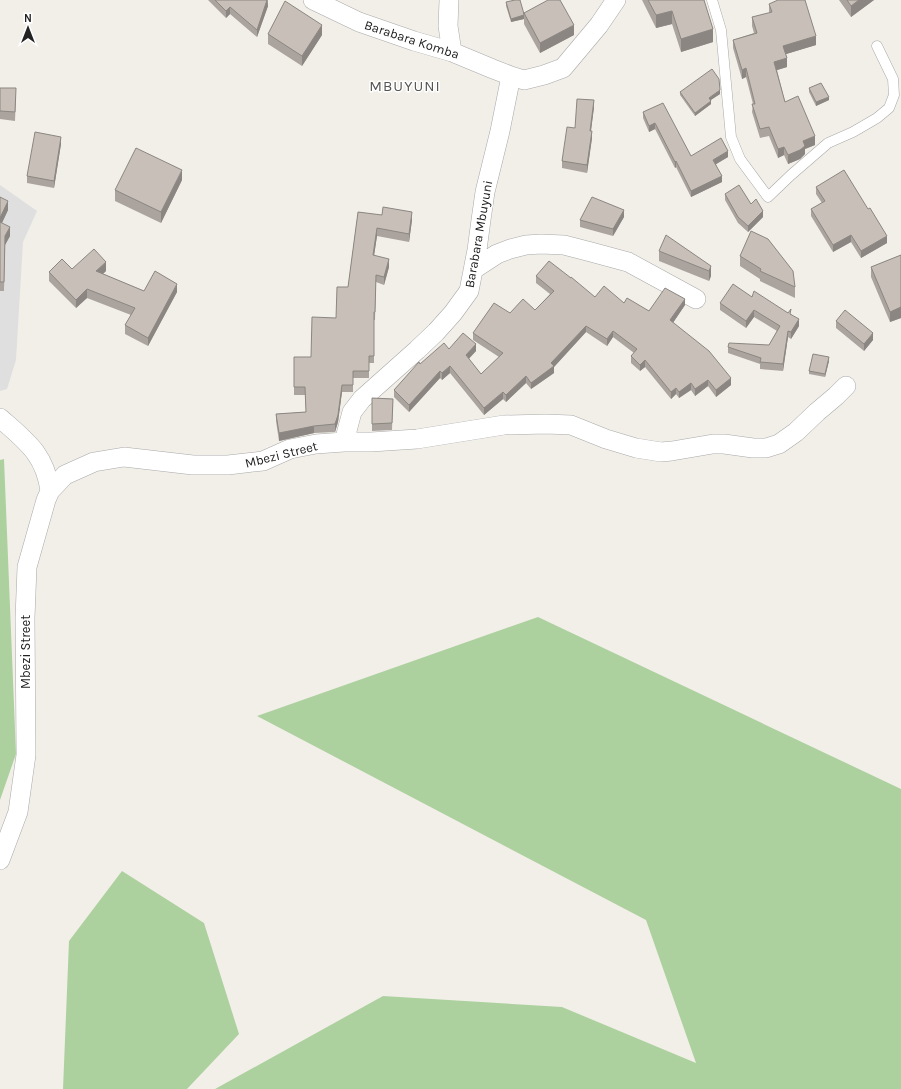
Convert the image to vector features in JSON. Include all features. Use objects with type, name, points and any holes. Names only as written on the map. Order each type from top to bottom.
[{"type":"street","name":"Barabara Komba","points":[[313,0],[359,22],[452,52],[524,80],[544,76],[563,68],[599,25],[616,0]]},
{"type":"street","points":[[449,0],[448,26],[452,52]]},
{"type":"street","name":"Barabara Mbuyuni","points":[[344,442],[352,412],[362,399],[422,346],[453,313],[469,291],[474,269],[485,192],[500,131],[511,76]]},
{"type":"street","points":[[474,269],[497,254],[510,249],[526,245],[564,245],[628,262],[696,300]]},
{"type":"street","name":"Mbezi Street","points":[[0,860],[18,812],[26,755],[25,618],[27,568],[41,516],[50,491],[65,475],[94,462],[124,457],[193,465],[228,466],[263,461],[290,449],[316,444],[417,439],[504,425],[571,425],[606,440],[636,448],[661,452],[713,444],[766,448],[779,444],[796,432],[846,386]]},
{"type":"street","points":[[0,418],[27,441],[42,461],[50,491]]},
{"type":"lane","points":[[712,0],[721,30],[731,137],[740,159],[768,197],[828,143],[853,132],[877,118],[889,108],[894,95],[893,79],[877,46]]},
{"type":"shaded area","points":[[0,185],[37,211],[23,242],[16,360],[7,389],[0,391]]},
{"type":"green space","points":[[4,459],[16,754],[0,800],[0,460]]},
{"type":"green space","points":[[538,617],[901,789],[901,1089],[215,1089],[383,996],[562,1007],[696,1063],[646,920],[257,716]]},
{"type":"green space","points":[[122,871],[204,923],[239,1034],[187,1089],[63,1089],[69,941]]},
{"type":"building","points":[[215,0],[267,0],[257,30],[230,7],[226,11]]},
{"type":"building","points":[[520,0],[524,15],[511,19],[506,2]]},
{"type":"building","points":[[548,0],[560,0],[574,25],[540,43],[524,13]]},
{"type":"building","points":[[648,0],[704,0],[713,29],[681,39],[672,11],[656,15]]},
{"type":"building","points":[[778,0],[805,0],[816,36],[783,46],[787,58],[774,62],[785,102],[798,96],[815,136],[803,141],[805,146],[800,150],[788,155],[784,147],[778,149],[769,127],[760,129],[752,104],[755,104],[746,68],[742,70],[733,40],[757,33],[752,17],[772,12],[769,4]]},
{"type":"building","points":[[847,0],[859,0],[851,6]]},
{"type":"building","points":[[285,1],[322,25],[302,56],[268,34]]},
{"type":"building","points":[[712,69],[719,79],[720,90],[709,98],[711,101],[695,113],[680,92]]},
{"type":"building","points":[[821,83],[829,97],[816,102],[809,88]]},
{"type":"building","points":[[0,88],[16,88],[15,112],[0,111]]},
{"type":"building","points":[[577,99],[594,100],[590,131],[592,131],[587,165],[562,161],[567,127],[575,128]]},
{"type":"building","points":[[663,103],[691,156],[721,138],[728,151],[713,160],[722,176],[691,191],[655,123],[649,126],[643,112]]},
{"type":"building","points":[[35,132],[61,137],[54,181],[27,176]]},
{"type":"building","points":[[136,148],[182,170],[161,212],[115,190]]},
{"type":"building","points":[[844,170],[887,236],[861,251],[851,235],[833,245],[811,209],[825,201],[816,187]]},
{"type":"building","points":[[739,185],[751,204],[756,199],[763,211],[748,226],[738,217],[725,194]]},
{"type":"building","points":[[0,197],[8,201],[0,218]]},
{"type":"building","points":[[592,197],[624,210],[613,229],[580,220]]},
{"type":"building","points":[[383,207],[412,212],[409,234],[377,228],[373,255],[389,259],[384,277],[376,275],[374,356],[369,356],[369,371],[353,371],[353,385],[342,385],[338,415],[335,424],[314,426],[279,433],[276,414],[306,412],[305,387],[294,387],[294,357],[311,357],[312,317],[336,318],[337,287],[348,287],[358,212],[382,215]]},
{"type":"building","points":[[0,222],[10,227],[5,236],[4,282],[0,282]]},
{"type":"building","points":[[751,231],[768,239],[793,271],[795,287],[760,271],[761,269],[740,256]]},
{"type":"building","points":[[666,235],[711,266],[709,271],[659,251]]},
{"type":"building","points":[[94,249],[106,262],[96,271],[144,291],[155,271],[177,284],[148,338],[125,325],[135,308],[87,289],[76,300],[49,272],[62,259],[72,269]]},
{"type":"building","points":[[901,255],[901,307],[890,312],[871,267]]},
{"type":"building","points":[[549,261],[595,297],[604,286],[624,303],[627,298],[649,311],[665,288],[685,299],[670,320],[709,351],[731,378],[716,390],[708,380],[695,389],[691,383],[679,392],[676,388],[671,392],[645,360],[640,365],[631,356],[637,349],[613,331],[607,339],[586,326],[551,363],[554,366],[531,383],[526,376],[506,395],[503,392],[484,408],[450,366],[442,373],[440,371],[409,405],[394,390],[419,362],[420,364],[444,343],[449,349],[463,333],[476,344],[466,355],[481,374],[503,353],[473,333],[494,303],[510,313],[523,299],[535,310],[554,291],[536,276]]},
{"type":"building","points":[[733,284],[752,297],[754,291],[788,313],[791,309],[790,314],[799,319],[791,332],[788,331],[783,364],[760,362],[761,358],[728,347],[729,343],[769,345],[780,326],[754,310],[746,321],[720,303]]},
{"type":"building","points":[[845,310],[873,333],[864,344],[836,321]]},
{"type":"building","points":[[813,354],[829,357],[825,374],[809,371]]},
{"type":"building","points":[[372,398],[393,399],[392,423],[372,424]]},
{"type":"district","name":"MBUYUNI","points":[[405,86]]}]
